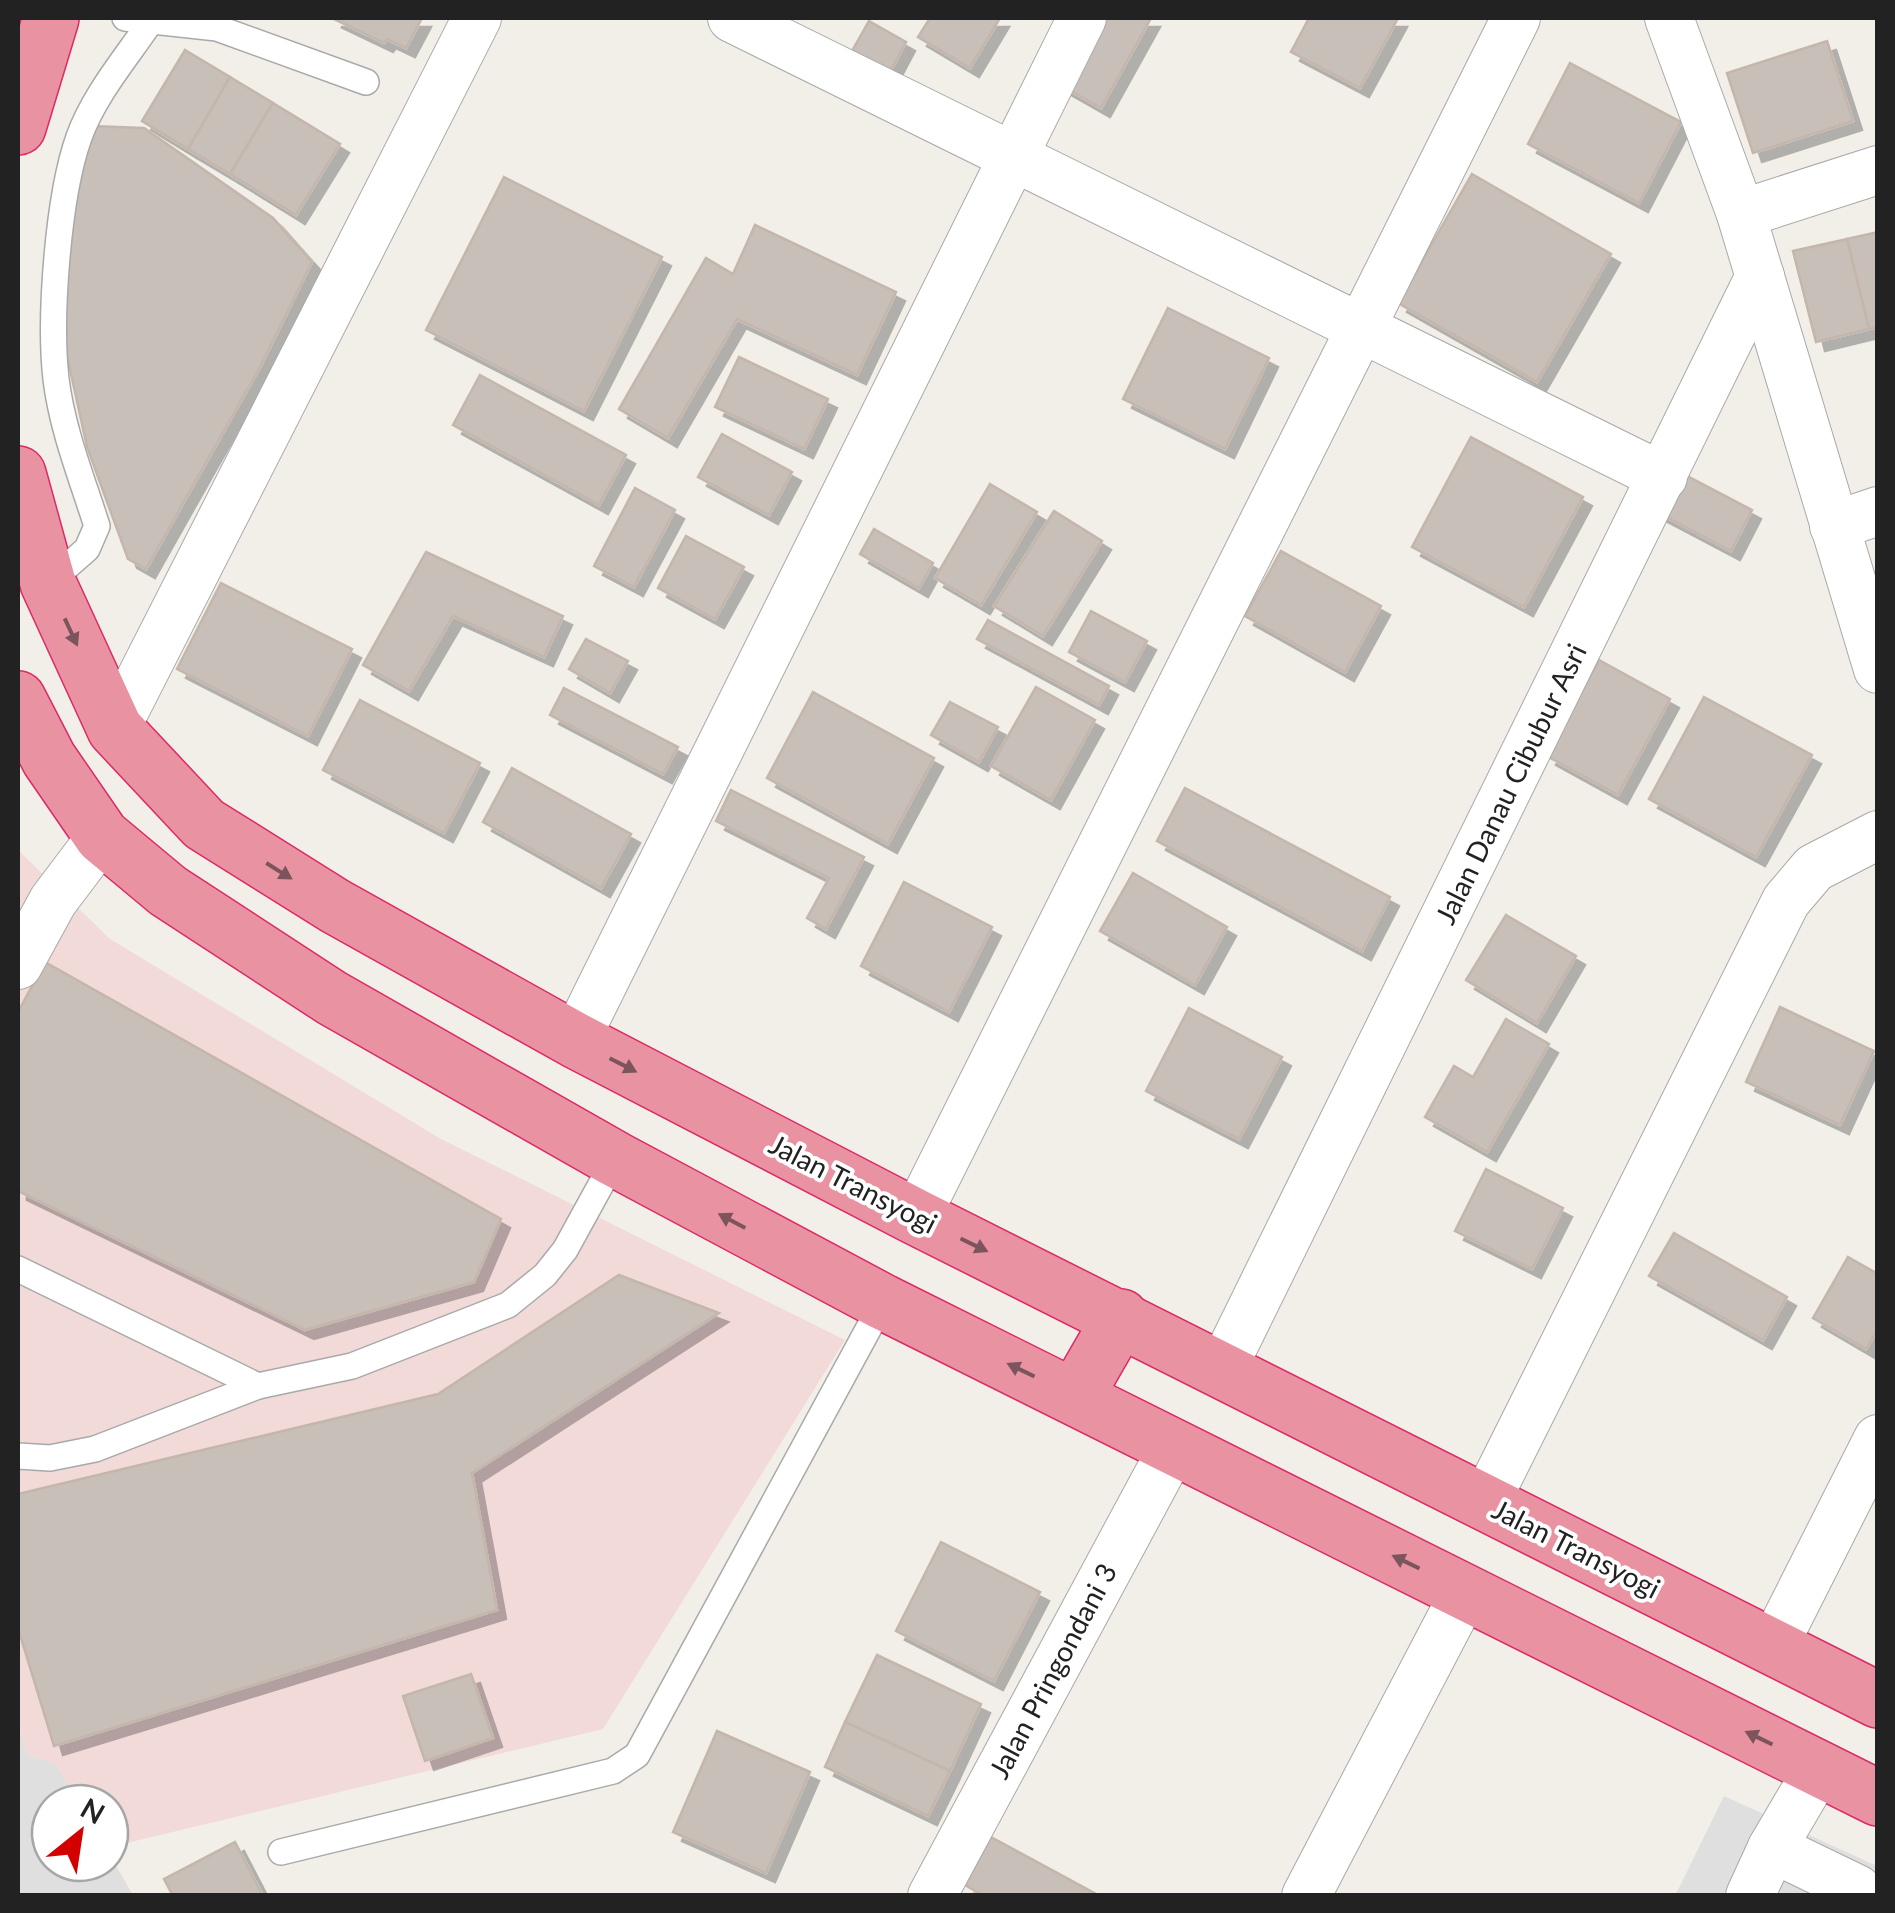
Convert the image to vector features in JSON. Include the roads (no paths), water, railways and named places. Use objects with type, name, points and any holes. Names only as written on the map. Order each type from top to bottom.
[{"type":"highway","points":[[18,127],[51,18]]},
{"type":"highway","name":"Jalan Transyogi","points":[[18,474],[48,583],[115,729],[204,824],[335,906],[575,1040],[916,1217],[1122,1317],[1878,1700]]},
{"type":"highway","points":[[18,699],[49,760],[102,836],[168,891],[248,946],[615,1159],[883,1302],[1878,1798]]},
{"type":"highway","points":[[1074,1396],[1122,1317]]},
{"type":"street","points":[[115,729],[478,18]]},
{"type":"street","points":[[732,18],[1015,154],[1663,477]]},
{"type":"street","points":[[575,1040],[1082,18]]},
{"type":"street","points":[[916,1217],[1516,18]]},
{"type":"street","points":[[1670,18],[1760,276],[1856,518],[1878,669]]},
{"type":"street","points":[[1741,214],[1878,170]]},
{"type":"street","name":"Jalan Danau Cibubur Asri","points":[[1222,1369],[1760,276]]},
{"type":"street","points":[[1485,1503],[1786,901],[1814,868],[1878,834]]},
{"type":"street","points":[[18,965],[53,901],[102,836]]},
{"type":"street","points":[[1774,1647],[1878,1440]]},
{"type":"street","name":"Jalan Pringondani 3","points":[[932,1896],[1174,1446]]},
{"type":"street","points":[[1306,1896],[1466,1592]]},
{"type":"street","points":[[1750,1896],[1772,1848],[1820,1768]]},
{"type":"street","points":[[1772,1848],[1863,1882]]},
{"type":"lane","points":[[48,583],[87,549],[97,526],[56,379],[57,276],[68,180],[79,136],[138,19],[217,28],[366,82]]},
{"type":"lane","points":[[18,1456],[50,1458],[95,1450],[258,1386],[352,1366],[508,1305],[545,1276],[582,1222],[615,1159]]},
{"type":"lane","points":[[18,1268],[258,1386]]},
{"type":"lane","points":[[281,1852],[613,1770],[637,1755],[883,1302]]}]
